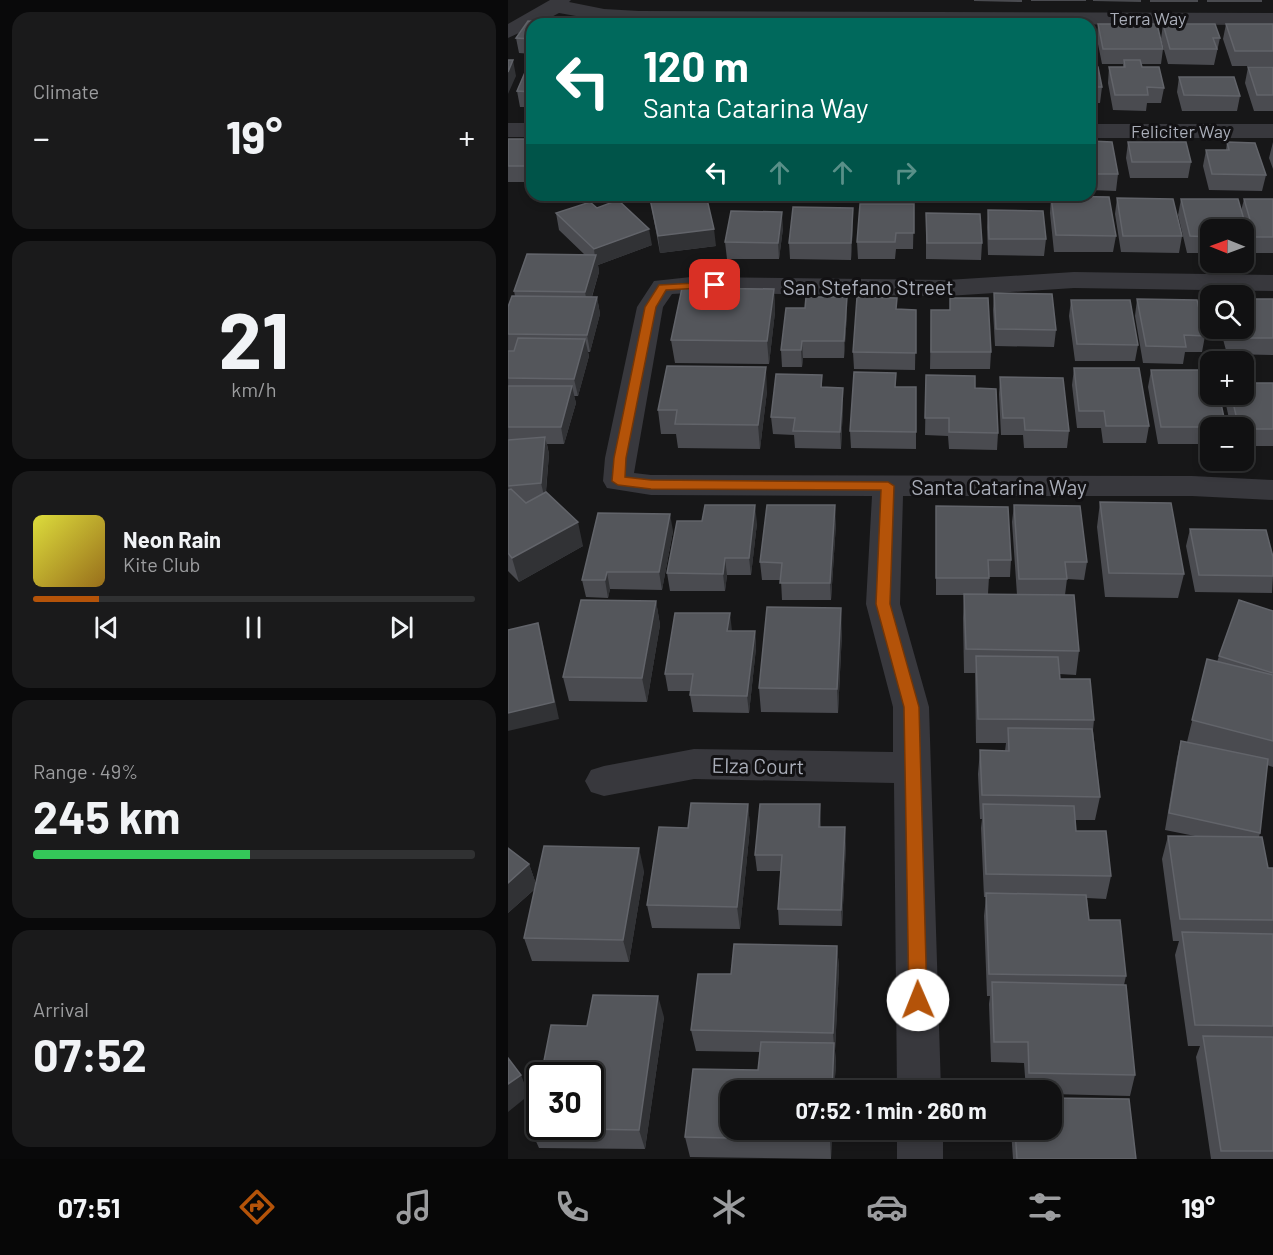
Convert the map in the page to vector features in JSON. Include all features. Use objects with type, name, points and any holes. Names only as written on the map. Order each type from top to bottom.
[{"type":"street","name":"Terra Way","points":[[558,3],[604,15],[639,17],[956,18]]},
{"type":"street","points":[[532,18],[558,3]]},
{"type":"street","name":"Terra Way","points":[[1096,18],[1273,19]]},
{"type":"street","points":[[508,32],[526,22]]},
{"type":"street","points":[[508,130],[526,130]]},
{"type":"street","name":"Feliciter Way","points":[[1096,131],[1273,131]]},
{"type":"street","name":"San Stefano Street","points":[[618,481],[620,458],[650,307],[663,287],[691,285],[947,288],[1074,280],[1273,283]]},
{"type":"street","name":"Santa Catarina Way","points":[[618,481],[651,484],[1192,486],[1273,490]]},
{"type":"street","points":[[888,486],[883,604],[911,707],[919,1080]]},
{"type":"street","name":"Elza Court","points":[[604,781],[694,764],[914,768]]},
{"type":"street","points":[[920,1140],[920,1159]]},
{"type":"building","points":[[526,24],[526,39],[516,38]]},
{"type":"building","points":[[1098,24],[1157,24],[1163,49],[1103,49]]},
{"type":"building","points":[[1163,24],[1215,24],[1220,38],[1213,38],[1217,49],[1170,49]]},
{"type":"building","points":[[1226,24],[1273,24],[1273,51],[1235,51]]},
{"type":"building","points":[[508,60],[513,60],[508,72]]},
{"type":"building","points":[[1124,60],[1140,60],[1142,67],[1159,67],[1164,88],[1147,87],[1148,95],[1115,95],[1109,67],[1125,67]]},
{"type":"building","points":[[1096,67],[1098,67],[1102,87],[1096,87]]},
{"type":"building","points":[[1248,67],[1273,67],[1273,95],[1257,95]]},
{"type":"building","points":[[526,70],[526,92],[517,91]]},
{"type":"building","points":[[1179,77],[1234,77],[1240,96],[1184,95]]},
{"type":"building","points":[[508,139],[526,139],[526,166],[508,166]]},
{"type":"building","points":[[1096,141],[1112,142],[1118,174],[1096,174]]},
{"type":"building","points":[[1128,142],[1186,142],[1191,162],[1132,162]]},
{"type":"building","points":[[1227,142],[1255,143],[1266,175],[1212,174],[1206,150],[1229,150]]},
{"type":"building","points":[[1096,197],[1109,197],[1116,236],[1056,235],[1052,201],[1096,201]]},
{"type":"building","points":[[1117,198],[1173,199],[1182,236],[1123,236]]},
{"type":"building","points":[[1181,199],[1238,199],[1244,219],[1200,219],[1200,236],[1190,236]]},
{"type":"building","points":[[1244,199],[1273,199],[1273,237],[1255,237],[1254,219],[1250,219]]},
{"type":"building","points":[[619,201],[649,229],[594,249],[556,213],[590,202],[597,208]]},
{"type":"building","points":[[650,201],[707,201],[714,229],[658,236]]},
{"type":"building","points":[[860,204],[914,204],[914,233],[896,233],[895,242],[857,242]]},
{"type":"building","points":[[793,207],[853,208],[851,243],[789,243]]},
{"type":"building","points":[[988,210],[1043,211],[1046,239],[989,239]]},
{"type":"building","points":[[731,211],[782,212],[778,243],[725,242]]},
{"type":"building","points":[[926,213],[980,214],[982,243],[927,243]]},
{"type":"building","points":[[527,254],[596,255],[585,292],[514,291]]},
{"type":"building","points":[[682,288],[774,289],[767,341],[671,340]]},
{"type":"building","points":[[994,293],[1052,294],[1056,330],[996,329]]},
{"type":"building","points":[[512,296],[597,297],[587,335],[508,334],[508,307]]},
{"type":"building","points":[[806,297],[847,297],[844,341],[802,341],[801,350],[781,350],[786,308],[805,308]]},
{"type":"building","points":[[857,297],[897,298],[896,309],[916,310],[916,353],[853,352]]},
{"type":"building","points":[[950,298],[988,298],[991,352],[931,352],[931,310],[950,310]]},
{"type":"building","points":[[1137,299],[1197,300],[1200,314],[1200,336],[1184,335],[1186,347],[1146,346]]},
{"type":"building","points":[[1254,299],[1273,299],[1273,338],[1254,338]]},
{"type":"building","points":[[1071,300],[1130,300],[1138,345],[1077,344]]},
{"type":"building","points":[[518,338],[585,339],[574,379],[508,378],[508,351],[514,351]]},
{"type":"building","points":[[667,366],[766,367],[758,425],[675,424],[677,410],[658,410]]},
{"type":"building","points":[[1074,368],[1139,368],[1149,426],[1106,426],[1104,411],[1079,411]]},
{"type":"building","points":[[1151,370],[1200,370],[1200,405],[1221,405],[1224,417],[1200,417],[1200,427],[1161,427]]},
{"type":"building","points":[[854,372],[896,373],[895,387],[916,387],[916,432],[850,431]]},
{"type":"building","points":[[776,374],[822,375],[821,387],[843,388],[840,432],[793,431],[795,418],[771,417]]},
{"type":"building","points":[[926,375],[975,376],[975,388],[996,389],[998,433],[949,432],[949,418],[925,418]]},
{"type":"building","points":[[1000,377],[1063,378],[1069,431],[1025,430],[1024,418],[1003,418]]},
{"type":"building","points":[[1254,383],[1273,383],[1273,429],[1254,429],[1254,417],[1236,417],[1234,405],[1254,405]]},
{"type":"building","points":[[508,386],[572,386],[561,427],[508,427]]},
{"type":"building","points":[[545,437],[541,483],[508,486],[508,440]]},
{"type":"building","points":[[511,489],[526,503],[546,492],[578,522],[512,558],[508,553],[508,490]]},
{"type":"building","points":[[1100,502],[1171,503],[1184,574],[1109,573]]},
{"type":"building","points":[[705,505],[755,505],[749,558],[725,558],[723,574],[667,573],[677,521],[702,521]]},
{"type":"building","points":[[767,505],[835,505],[830,583],[780,583],[782,563],[760,562]]},
{"type":"building","points":[[1014,505],[1080,506],[1087,562],[1065,562],[1067,579],[1019,579]]},
{"type":"building","points":[[936,506],[1008,507],[1011,560],[988,560],[989,578],[936,578]]},
{"type":"building","points":[[598,513],[670,514],[659,572],[607,572],[605,580],[582,580]]},
{"type":"building","points":[[1190,529],[1266,530],[1273,557],[1273,576],[1199,575]]},
{"type":"building","points":[[964,594],[1074,595],[1079,651],[966,649]]},
{"type":"building","points":[[581,600],[656,601],[642,678],[563,677]]},
{"type":"building","points":[[1239,600],[1273,611],[1273,673],[1219,656]]},
{"type":"building","points":[[767,607],[841,608],[837,689],[759,688]]},
{"type":"building","points":[[675,613],[730,613],[727,631],[755,631],[747,696],[690,695],[693,674],[665,674]]},
{"type":"building","points":[[538,623],[554,702],[508,713],[508,630]]},
{"type":"building","points":[[976,656],[1058,657],[1060,679],[1090,679],[1094,720],[978,719]]},
{"type":"building","points":[[1207,659],[1273,675],[1273,741],[1192,720]]},
{"type":"building","points":[[1008,728],[1092,729],[1100,797],[982,795],[980,750],[1009,751]]},
{"type":"building","points":[[1181,741],[1268,759],[1260,833],[1169,813]]},
{"type":"building","points":[[691,803],[748,804],[737,907],[647,905],[659,827],[688,828]]},
{"type":"building","points":[[760,804],[820,804],[819,827],[845,827],[841,910],[778,909],[782,855],[755,855]]},
{"type":"building","points":[[983,804],[1074,806],[1076,831],[1106,831],[1111,876],[986,874]]},
{"type":"building","points":[[1168,836],[1262,837],[1268,868],[1273,868],[1273,920],[1180,919]]},
{"type":"building","points":[[544,846],[639,848],[623,940],[524,938]]},
{"type":"building","points":[[508,848],[529,864],[508,883]]},
{"type":"building","points":[[986,893],[1086,895],[1089,920],[1120,920],[1126,976],[989,974]]},
{"type":"building","points":[[1182,932],[1273,934],[1273,1026],[1195,1025]]},
{"type":"building","points":[[734,944],[837,946],[833,1033],[691,1030],[698,974],[731,974]]},
{"type":"building","points":[[992,982],[1126,985],[1135,1075],[1029,1073],[1028,1042],[994,1042]]},
{"type":"building","points":[[593,995],[658,996],[639,1130],[604,1129],[604,1062],[544,1062],[551,1025],[587,1026]]},
{"type":"building","points":[[1203,1036],[1273,1037],[1273,1151],[1221,1151]]},
{"type":"building","points":[[761,1042],[834,1043],[832,1080],[720,1080],[720,1138],[685,1137],[693,1069],[758,1070]]},
{"type":"building","points":[[508,1058],[521,1075],[508,1084]]},
{"type":"building","points":[[1062,1098],[1129,1099],[1136,1159],[1017,1159],[1016,1140],[1062,1140]]},
{"type":"route","points":[[715,285],[663,287],[650,307],[620,458],[618,481],[651,484],[888,486],[883,604],[911,707],[918,1000]]}]
